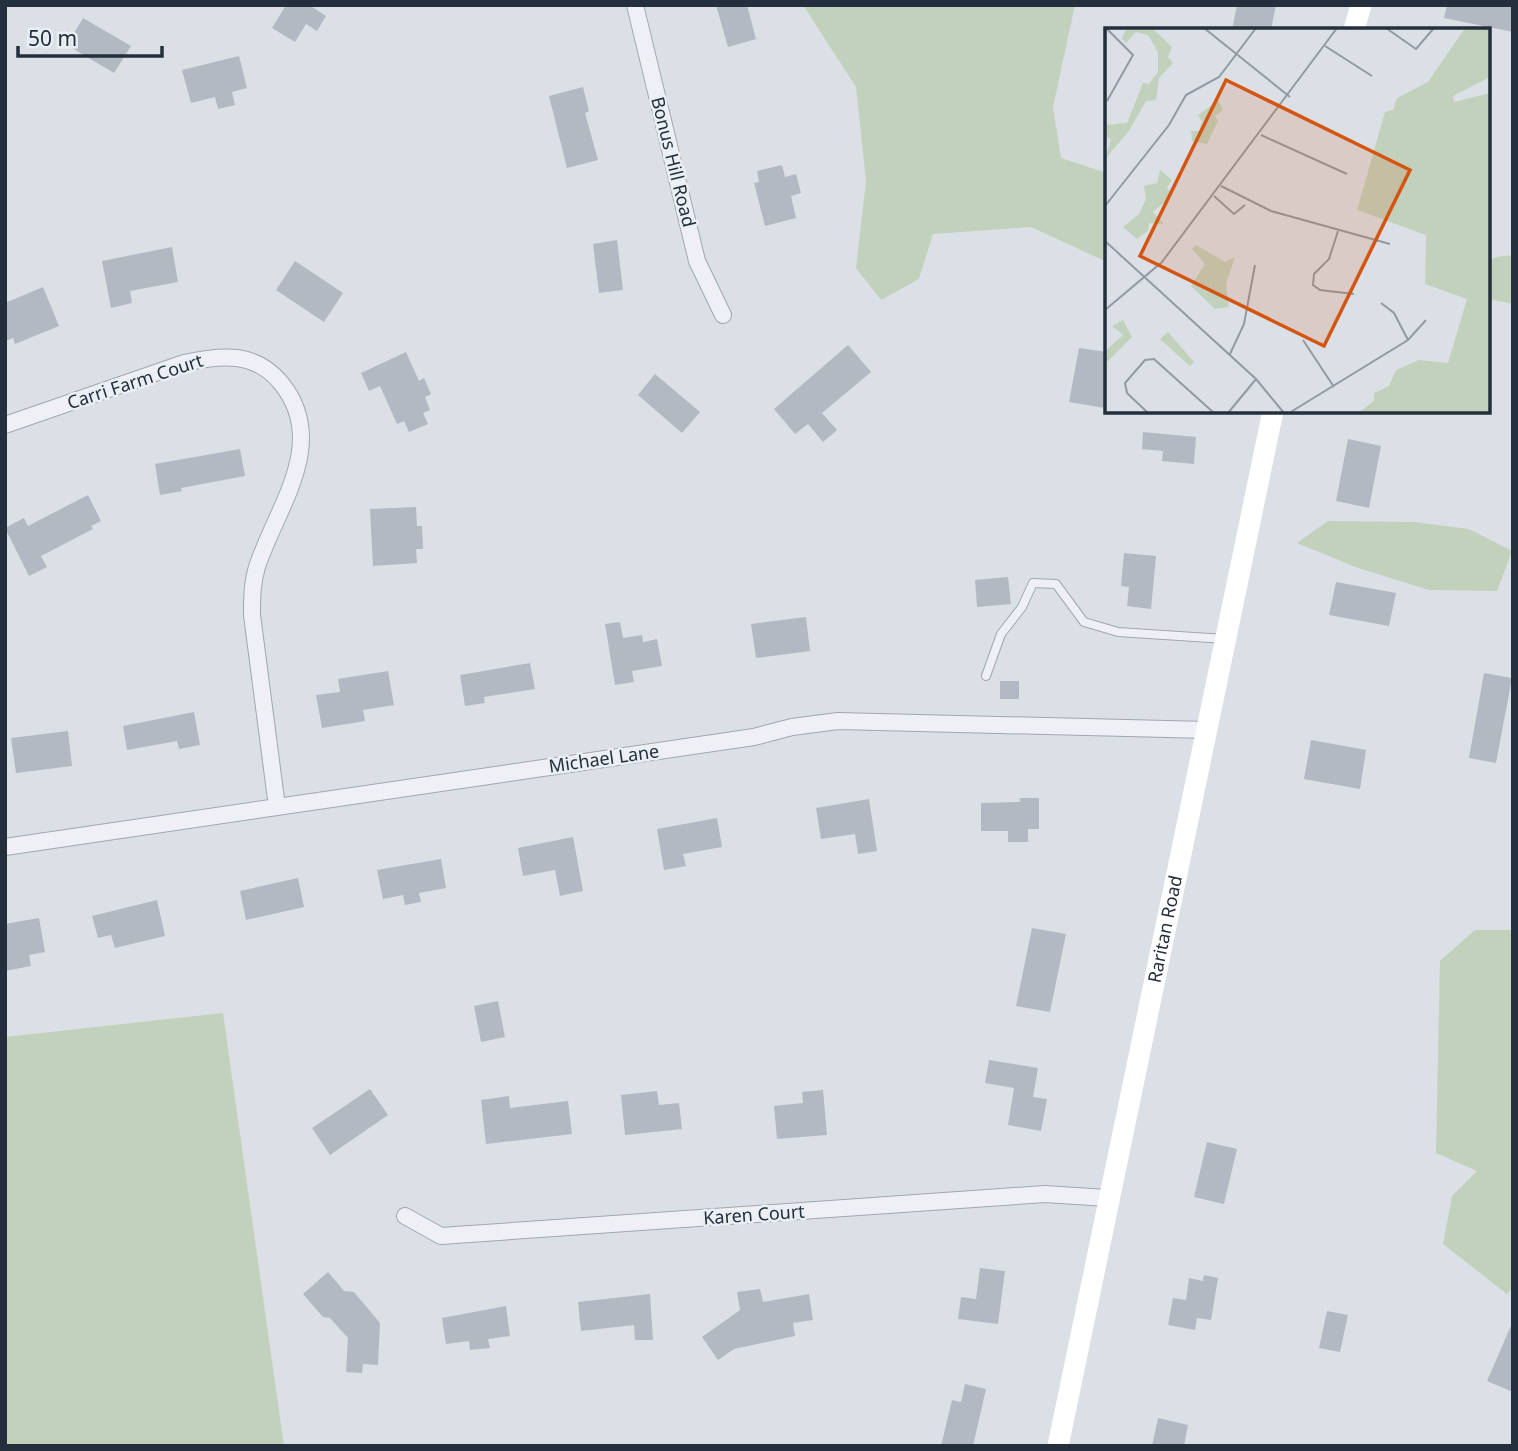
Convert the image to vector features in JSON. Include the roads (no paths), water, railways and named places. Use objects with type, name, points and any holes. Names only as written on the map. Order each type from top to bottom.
[{"type":"street","name":"Bonus Hill Road","points":[[635,5],[697,261],[723,315]]},
{"type":"street","points":[[1355,28],[1361,5]]},
{"type":"street","name":"Carri Farm Court","points":[[5,425],[184,363],[213,357],[255,362],[271,371],[285,388],[295,404],[300,421],[299,465],[257,569],[252,592],[252,615],[277,807]]},
{"type":"street","name":"Raritan Road","points":[[1058,1446],[1107,1198],[1273,413]]},
{"type":"street","name":"Michael Lane","points":[[5,847],[741,739],[792,727],[838,721],[1206,730]]},
{"type":"street","name":"Karen Court","points":[[405,1216],[441,1236],[1045,1194],[1107,1198]]},
{"type":"lane","points":[[986,676],[1001,634],[1022,607],[1033,583],[1056,584],[1084,622],[1118,632],[1225,639]]}]
